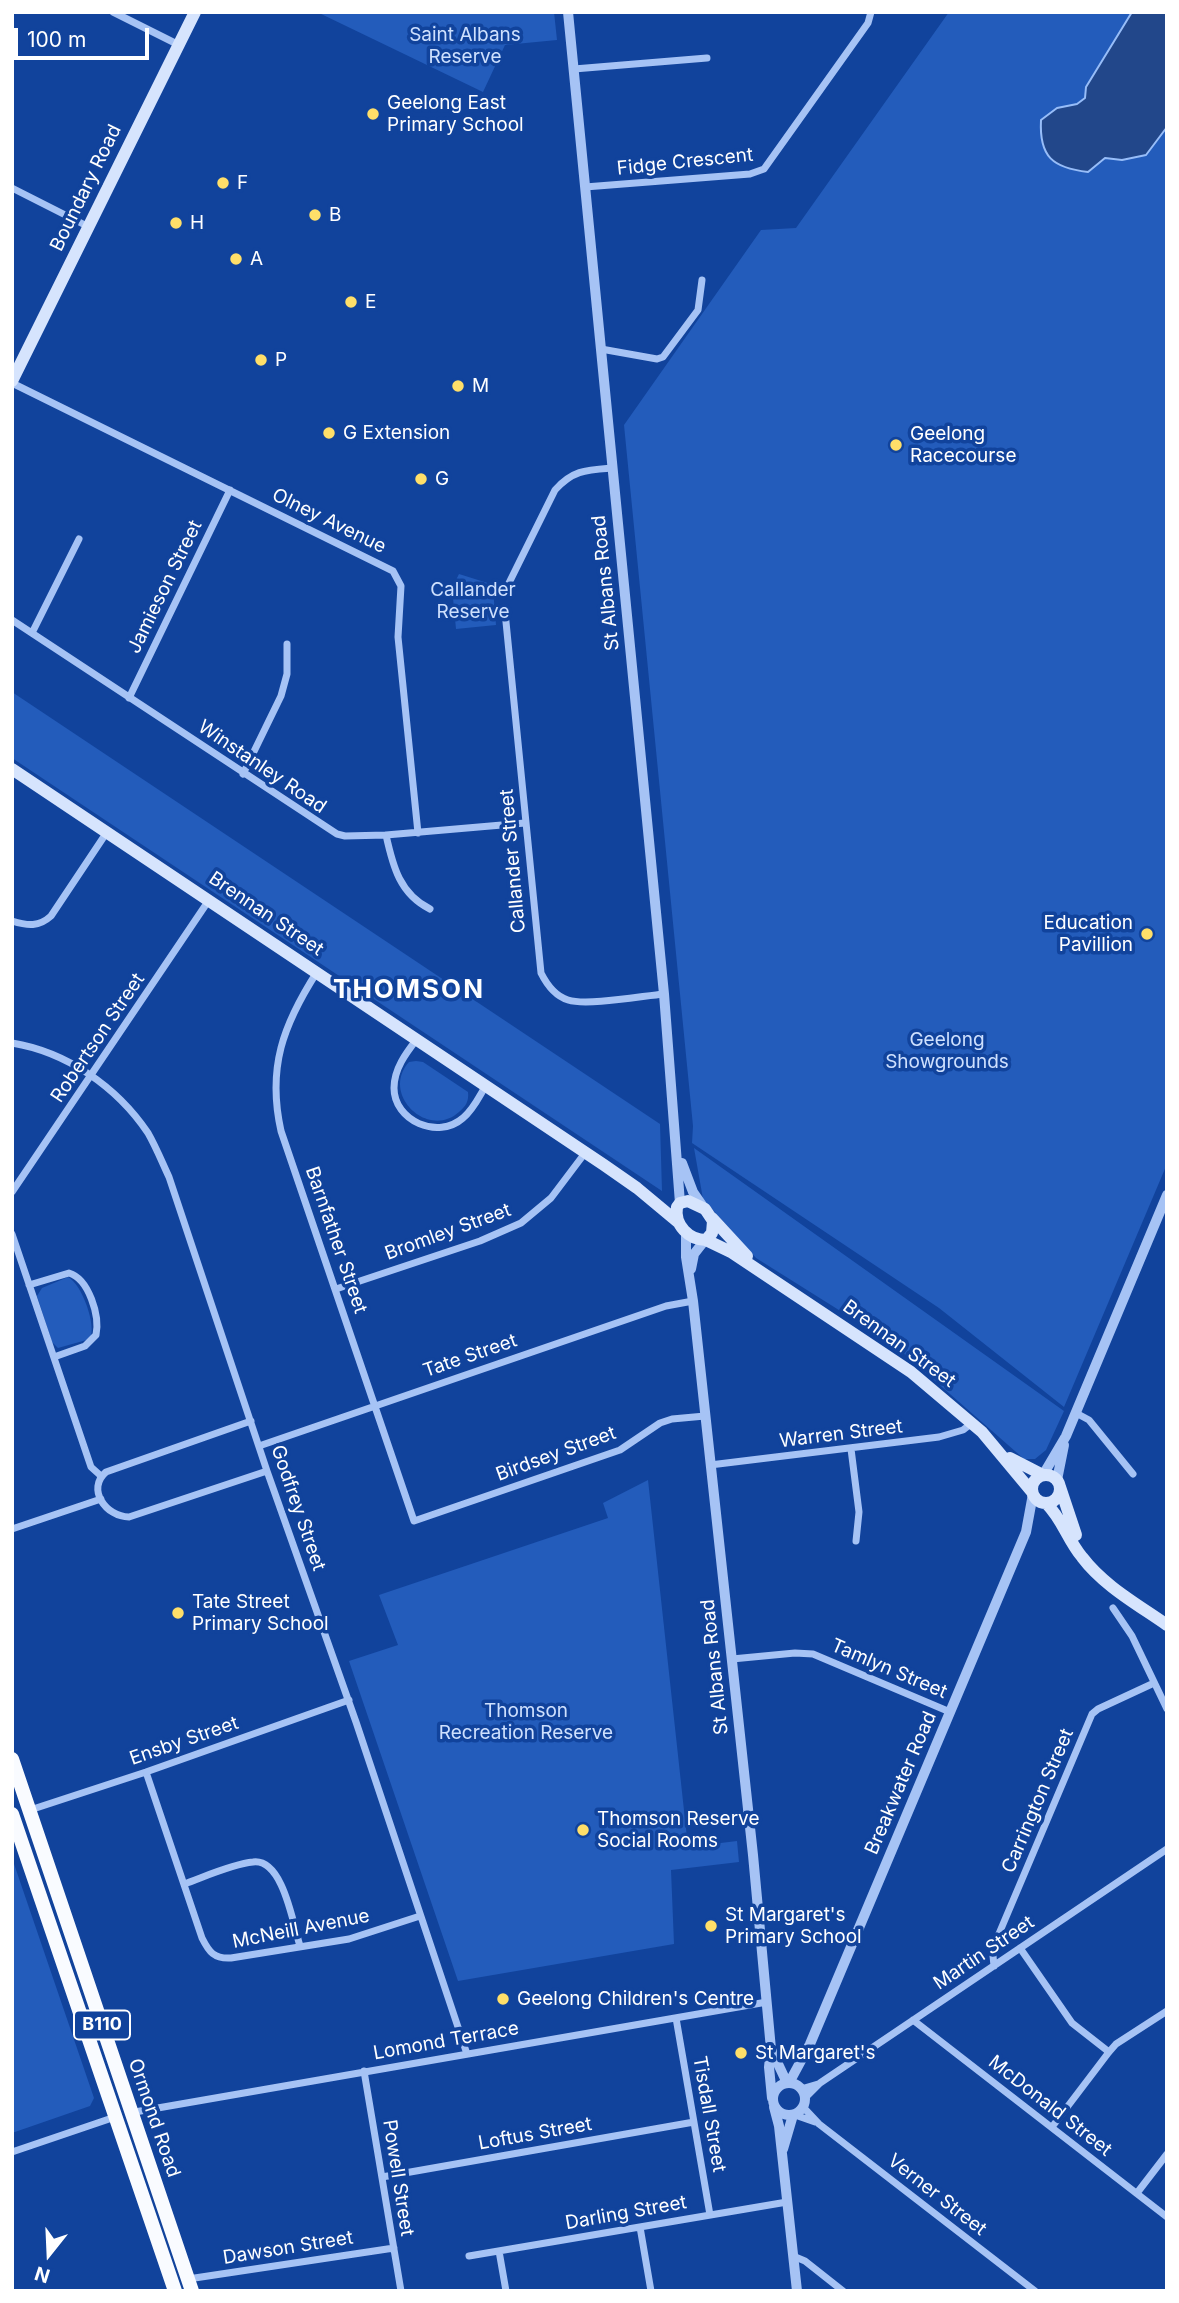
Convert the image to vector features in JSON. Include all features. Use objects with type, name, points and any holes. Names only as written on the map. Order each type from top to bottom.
[{"type":"highway","name":"Ormond Road","points":[[12,1759],[190,2285]]},
{"type":"highway","name":"Ormond Road","points":[[12,1814],[175,2291]]},
{"type":"main road","name":"Boundary Road","points":[[12,382],[195,12]]},
{"type":"main road","name":"Brennan Street","points":[[12,769],[637,1188],[682,1228]]},
{"type":"main road","name":"Brennan Street","points":[[637,1188],[680,1203]]},
{"type":"main road","points":[[691,1201],[707,1212],[714,1226],[711,1236],[706,1240],[695,1239],[682,1228],[676,1213],[680,1203],[691,1201]]},
{"type":"main road","name":"Brennan Street","points":[[707,1212],[771,1278]]},
{"type":"main road","name":"Brennan Street","points":[[706,1240],[731,1252],[911,1372],[972,1423],[999,1450],[1033,1493]]},
{"type":"main road","name":"Brennan Street","points":[[999,1450],[1023,1467],[1043,1475]]},
{"type":"main road","points":[[1115,1589],[1096,1568],[1077,1538],[1058,1483],[1051,1476],[1043,1475],[1033,1483],[1033,1493],[1061,1519],[1081,1557],[1115,1589],[1167,1625]]},
{"type":"main road","points":[[1045,1503],[1057,1498],[1058,1483]]},
{"type":"street","points":[[113,12],[179,46]]},
{"type":"street","name":"St Albans Road","points":[[568,12],[664,993],[680,1203]]},
{"type":"street","name":"Fidge Crescent","points":[[585,187],[750,174],[764,169],[867,23],[871,12]]},
{"type":"street","points":[[574,69],[707,58]]},
{"type":"street","points":[[12,188],[89,227]]},
{"type":"street","points":[[601,349],[663,358],[698,310],[702,280]]},
{"type":"street","name":"Olney Avenue","points":[[12,382],[390,569],[397,576],[401,586],[398,637],[418,833]]},
{"type":"street","points":[[505,591],[548,501],[558,487],[578,471],[613,468]]},
{"type":"street","name":"Jamieson Street","points":[[129,698],[230,490]]},
{"type":"street","points":[[32,633],[79,539]]},
{"type":"street","name":"Callander Street","points":[[505,612],[538,956],[545,982],[559,996],[576,1002],[664,993]]},
{"type":"street","name":"Winstanley Road","points":[[12,620],[337,834],[386,835],[526,823]]},
{"type":"street","points":[[243,774],[281,696],[286,674],[287,644]]},
{"type":"street","points":[[12,921],[37,925],[51,916],[107,832]]},
{"type":"street","points":[[386,835],[398,879],[414,899],[430,909]]},
{"type":"street","name":"Robertson Street","points":[[12,1192],[209,900]]},
{"type":"street","name":"Barnfather Street","points":[[317,971],[294,1011],[281,1043],[275,1081],[276,1107],[281,1131],[414,1521]]},
{"type":"street","points":[[417,1039],[400,1064],[394,1090],[402,1111],[416,1123],[435,1128],[454,1124],[472,1108],[485,1087]]},
{"type":"street","name":"Godfrey Street","points":[[12,1043],[58,1056],[92,1077],[126,1104],[155,1147],[169,1177],[467,2053]]},
{"type":"street","name":"St Albans Road","points":[[678,1150],[693,1192],[707,1212]]},
{"type":"street","name":"Bromley Street","points":[[336,1289],[480,1241],[521,1223],[551,1198],[585,1153]]},
{"type":"street","points":[[1043,1475],[1066,1436],[1167,1195]]},
{"type":"street","name":"St Albans Road","points":[[682,1228],[688,1242],[685,1254],[693,1301],[767,2002],[771,2049],[769,2067],[782,2152],[797,2291]]},
{"type":"street","points":[[12,1234],[91,1467],[102,1476]]},
{"type":"street","name":"St Albans Road","points":[[690,1281],[694,1254],[706,1240]]},
{"type":"street","points":[[29,1285],[69,1273],[81,1280],[90,1297],[97,1322],[96,1335],[85,1346],[54,1357]]},
{"type":"street","name":"Tate Street","points":[[259,1446],[666,1306],[693,1301]]},
{"type":"street","points":[[1076,1413],[1088,1419],[1133,1474]]},
{"type":"street","name":"Birdsey Street","points":[[414,1521],[620,1450],[660,1423],[672,1419],[705,1416]]},
{"type":"street","points":[[250,1421],[106,1472],[98,1490],[101,1499],[110,1512],[120,1517],[129,1517],[268,1471]]},
{"type":"street","name":"Warren Street","points":[[710,1465],[944,1436],[965,1429],[972,1423]]},
{"type":"street","points":[[1058,1483],[1066,1436]]},
{"type":"street","points":[[851,1449],[859,1512],[856,1541]]},
{"type":"street","name":"Breakwater Road","points":[[1026,1532],[1033,1493]]},
{"type":"street","points":[[12,1529],[101,1499]]},
{"type":"street","name":"Breakwater Road","points":[[797,2097],[809,2048],[1026,1532],[1045,1503]]},
{"type":"street","points":[[1113,1608],[1128,1629],[1167,1709]]},
{"type":"street","name":"Tamlyn Street","points":[[732,1659],[795,1653],[813,1654],[950,1712]]},
{"type":"street","name":"Carrington Street","points":[[994,1966],[993,1956],[998,1936],[1092,1714],[1154,1683]]},
{"type":"street","name":"Ensby Street","points":[[30,1811],[349,1700]]},
{"type":"street","name":"McNeill Avenue","points":[[146,1772],[202,1938],[208,1951],[214,1955],[231,1958],[365,1935],[420,1916]]},
{"type":"street","name":"Martin Street","points":[[797,2097],[1167,1849]]},
{"type":"street","points":[[184,1884],[248,1863],[261,1862],[268,1865],[279,1880],[300,1947]]},
{"type":"street","points":[[1020,1948],[1072,2023],[1109,2052]]},
{"type":"street","name":"Lomond Terrace","points":[[12,2152],[131,2112],[767,2002]]},
{"type":"street","points":[[1052,2127],[1116,2044],[1167,2011]]},
{"type":"street","name":"Tisdall Street","points":[[676,2018],[710,2215]]},
{"type":"street","name":"McDonald Street","points":[[913,2020],[1167,2217]]},
{"type":"street","name":"St Albans Road","points":[[771,2049],[797,2097],[782,2152]]},
{"type":"street","name":"Powell Street","points":[[364,2071],[401,2291]]},
{"type":"street","points":[[778,2087],[797,2097],[784,2115],[773,2103],[778,2087]]},
{"type":"street","name":"Verner Street","points":[[797,2097],[819,2124],[1035,2291]]},
{"type":"street","name":"Loftus Street","points":[[382,2177],[694,2122]]},
{"type":"street","points":[[1136,2193],[1167,2154]]},
{"type":"street","name":"Darling Street","points":[[470,2256],[787,2202]]},
{"type":"street","points":[[640,2227],[651,2291]]},
{"type":"street","name":"Dawson Street","points":[[190,2285],[394,2248]]},
{"type":"street","points":[[499,2251],[506,2291]]},
{"type":"street","points":[[793,2256],[805,2261],[843,2291]]},
{"type":"green space","name":"Saint Albans Reserve","points":[[317,12],[554,12],[557,40],[505,45],[483,92]]},
{"type":"green space","name":"Geelong Racecourse","points":[[949,12],[1167,12],[1167,1164],[1064,1407],[939,1308],[692,1143],[693,1126],[624,425],[761,230],[796,228]]},
{"type":"green space","name":"Callander Reserve","points":[[459,574],[494,585],[496,625],[456,629],[452,588]]},
{"type":"green space","points":[[12,692],[660,1124],[662,1191],[12,758]]},
{"type":"green space","points":[[409,1062],[423,1062],[468,1092],[467,1103],[459,1112],[447,1119],[434,1120],[422,1117],[412,1110],[400,1087],[402,1074]]},
{"type":"green space","points":[[694,1148],[1064,1411],[1046,1450],[1035,1459],[1024,1459],[893,1344],[756,1258],[703,1199]]},
{"type":"green space","points":[[68,1277],[83,1296],[92,1333],[90,1339],[58,1348],[52,1342],[37,1296],[42,1288]]},
{"type":"green space","name":"Thomson Recreation Reserve","points":[[648,1480],[688,1847],[737,1841],[739,1862],[671,1870],[674,1944],[458,1981],[349,1661],[398,1645],[379,1595],[608,1518],[603,1503]]},
{"type":"green space","points":[[12,1858],[94,2098],[90,2106],[12,2133]]},
{"type":"shaded area","points":[[1132,12],[1167,12],[1167,127],[1146,155],[1122,160],[1105,158],[1088,172],[1057,164],[1046,152],[1041,120],[1057,108],[1077,104],[1085,98],[1086,87]]},
{"type":"place","name":"Geelong East Primary School","points":[[373,114]]},
{"type":"place","name":"F","points":[[223,183]]},
{"type":"place","name":"B","points":[[315,215]]},
{"type":"place","name":"H","points":[[176,223]]},
{"type":"place","name":"A","points":[[236,259]]},
{"type":"place","name":"E","points":[[351,302]]},
{"type":"place","name":"P","points":[[261,360]]},
{"type":"place","name":"M","points":[[458,386]]},
{"type":"place","name":"G Extension","points":[[329,433]]},
{"type":"place","name":"Geelong Racecourse","points":[[896,445]]},
{"type":"place","name":"G","points":[[421,479]]},
{"type":"place","name":"Education Pavillion","points":[[1147,934]]},
{"type":"place","name":"Tate Street Primary School","points":[[178,1613]]},
{"type":"place","name":"Thomson Reserve Social Rooms","points":[[583,1830]]},
{"type":"place","name":"St Margaret's Primary School","points":[[711,1926]]},
{"type":"place","name":"Geelong Children's Centre","points":[[503,1999]]},
{"type":"place","name":"St Margaret's","points":[[741,2053]]},
{"type":"district","name":"THOMSON","points":[[409,990]]},
{"type":"park label","name":"Geelong Showgrounds","points":[[947,1051]]}]
